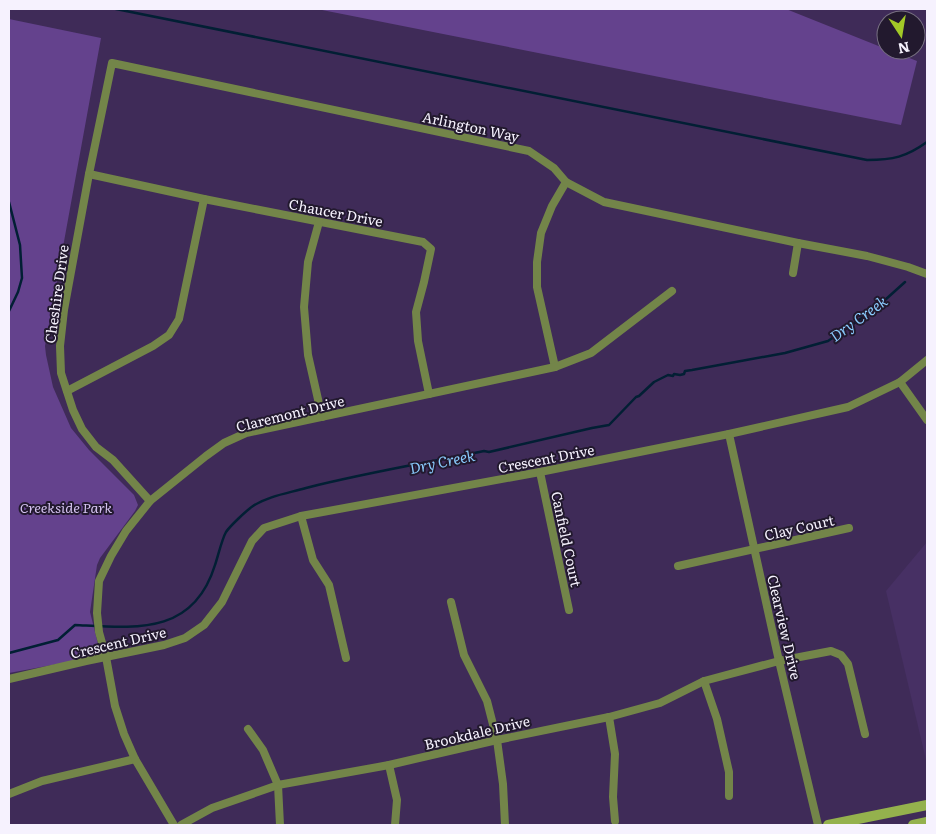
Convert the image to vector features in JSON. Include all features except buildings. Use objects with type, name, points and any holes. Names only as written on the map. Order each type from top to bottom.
[{"type":"main road","points":[[828,825],[927,805]]},
{"type":"main road","points":[[913,825],[926,823]]},
{"type":"street","name":"Cheshire Drive","points":[[112,63],[64,310],[60,346],[61,373],[73,410],[82,429],[96,447],[113,460],[150,501]]},
{"type":"street","name":"Arlington Way","points":[[112,63],[529,151],[554,168],[566,182],[604,202],[867,256],[927,274]]},
{"type":"street","name":"Chaucer Drive","points":[[89,174],[204,199],[423,242],[431,249],[416,312],[418,341],[429,394]]},
{"type":"street","points":[[555,367],[537,287],[537,262],[541,232],[552,206],[566,182]]},
{"type":"street","points":[[67,391],[153,346],[169,335],[179,319],[204,199]]},
{"type":"street","points":[[319,222],[308,262],[304,307],[308,355],[322,417]]},
{"type":"street","points":[[793,273],[798,243]]},
{"type":"street","name":"Claremont Drive","points":[[174,825],[135,759],[124,734],[115,706],[106,657],[99,632],[97,613],[99,582],[111,556],[126,531],[150,501],[224,443],[246,433],[555,367],[591,352],[672,291]]},
{"type":"street","name":"Crescent Drive","points":[[9,680],[106,657],[164,646],[185,638],[204,625],[222,602],[252,541],[264,528],[301,516],[540,472],[729,434],[848,407],[900,382],[927,360]]},
{"type":"street","points":[[900,382],[927,420]]},
{"type":"street","name":"Clearview Drive","points":[[729,434],[779,661],[818,825]]},
{"type":"street","name":"Canfield Court","points":[[540,472],[569,610]]},
{"type":"street","points":[[301,516],[313,560],[329,585],[346,658]]},
{"type":"street","name":"Clay Court","points":[[678,566],[849,528]]},
{"type":"street","points":[[451,602],[464,655],[487,701],[503,784],[506,825]]},
{"type":"street","name":"Brookdale Drive","points":[[181,825],[212,808],[278,785],[390,766],[496,740],[609,717],[660,703],[704,681],[779,661],[831,651],[841,655],[848,664],[865,734]]},
{"type":"street","points":[[704,681],[718,719],[729,772],[729,796]]},
{"type":"street","points":[[609,717],[615,754],[613,797],[615,821]]},
{"type":"street","points":[[248,729],[263,750],[278,785],[280,825]]},
{"type":"street","points":[[9,794],[42,781],[135,759]]},
{"type":"street","points":[[390,766],[397,800],[395,825]]},
{"type":"shaded area","points":[[927,542],[927,764],[886,591]]},
{"type":"green space","points":[[317,9],[786,9],[876,45],[876,60],[917,61],[901,125]]},
{"type":"green space","name":"Creekside Park","points":[[9,19],[101,38],[45,346],[53,387],[71,428],[89,450],[134,495],[138,505],[97,565],[90,612],[101,656],[9,673]]},
{"type":"waterway","points":[[116,9],[867,160],[899,157],[927,142]]},
{"type":"waterway","points":[[9,202],[20,245],[22,278],[9,311]]},
{"type":"waterway","name":"Dry Creek","points":[[9,653],[58,640],[75,625],[140,626],[159,623],[177,616],[192,605],[205,588],[226,532],[250,508],[265,500],[286,493],[350,478],[484,451],[489,452],[609,425],[636,397],[654,382],[668,375],[680,375],[684,374],[685,371],[785,353],[828,341],[875,309],[905,282]]}]
